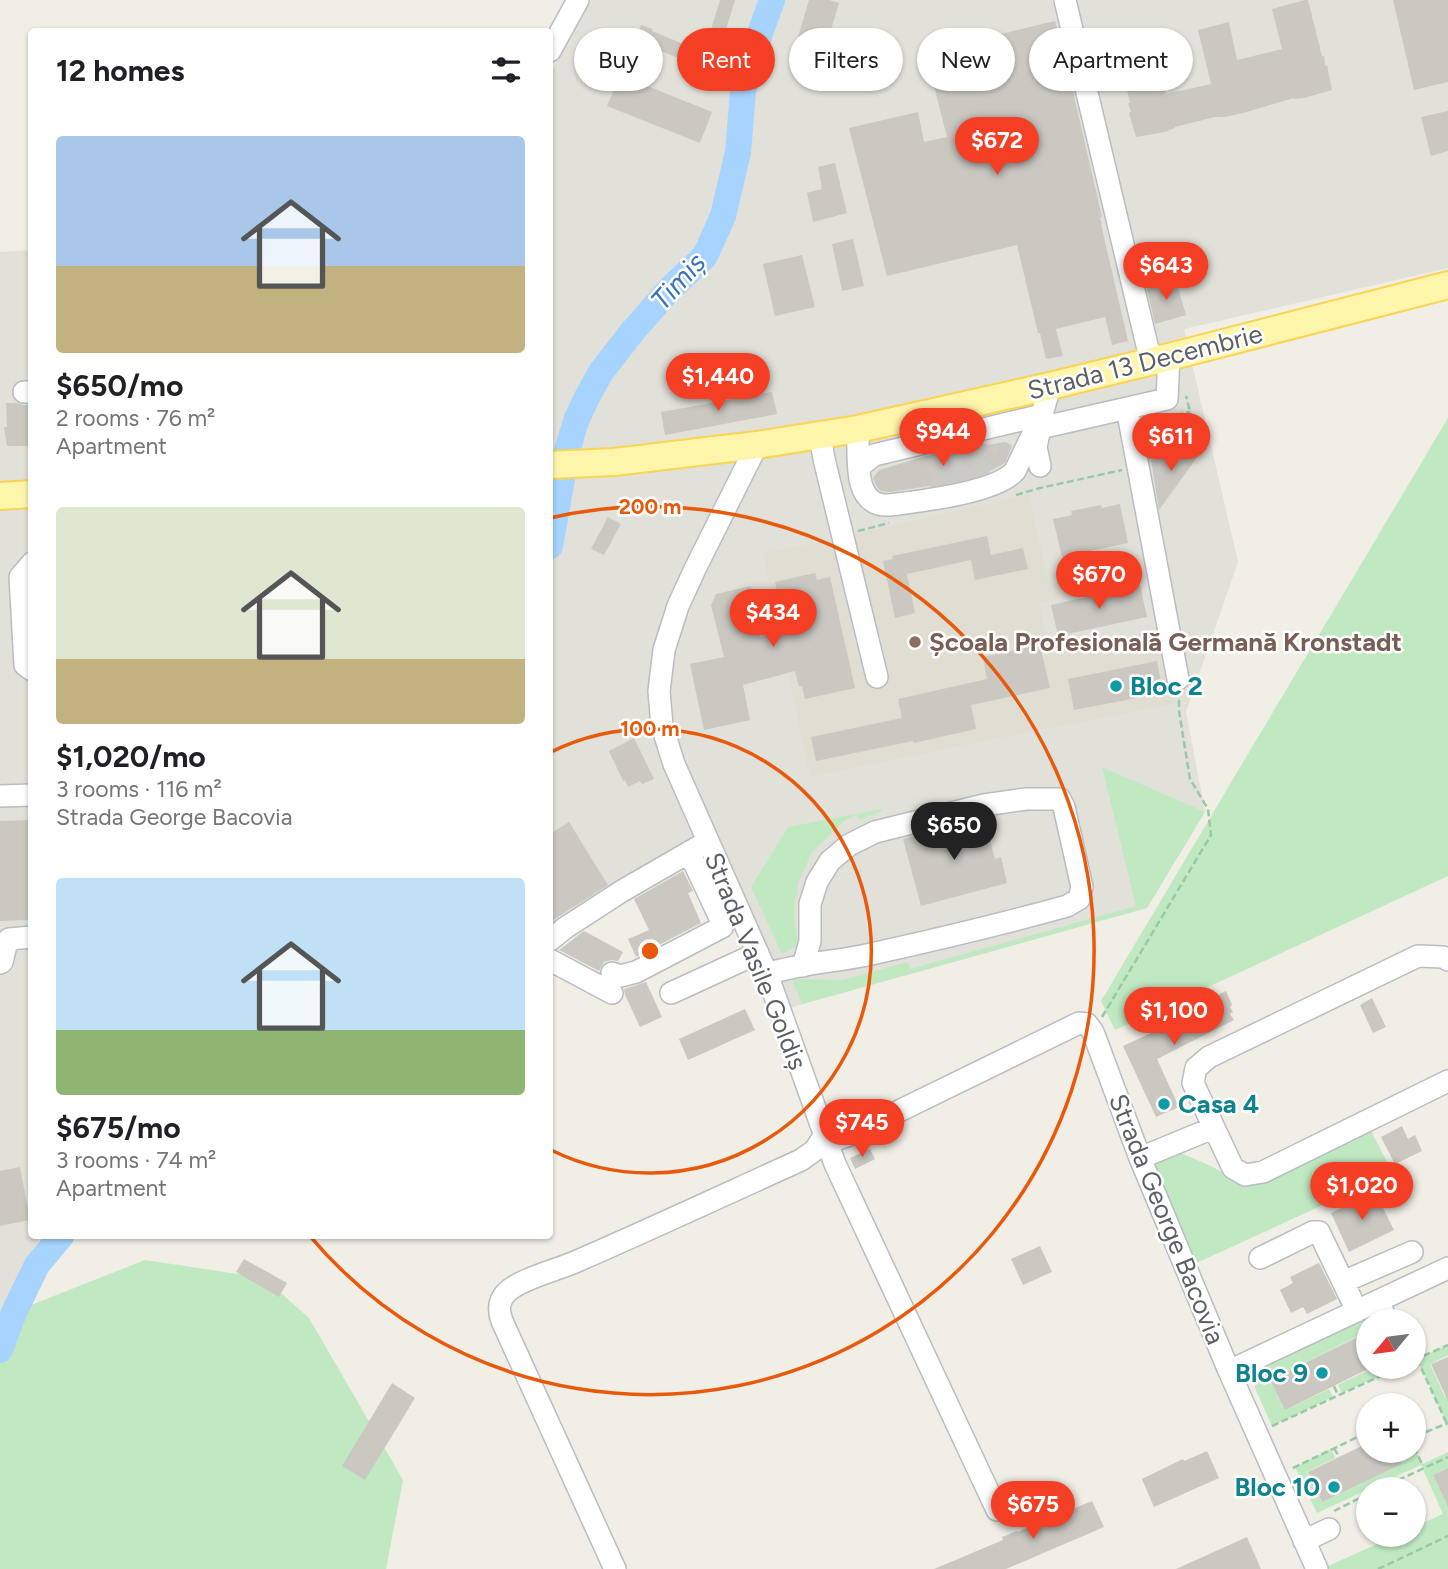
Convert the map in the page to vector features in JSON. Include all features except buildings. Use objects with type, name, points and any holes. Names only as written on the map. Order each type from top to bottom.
[{"type":"main road","name":"Strada 13 Decembrie","points":[[553,465],[614,462],[757,445],[822,447],[858,429],[1050,386],[1448,285]]},
{"type":"main road","points":[[0,496],[28,494]]},
{"type":"street","points":[[553,46],[578,0]]},
{"type":"street","points":[[859,471],[874,454],[974,440],[1041,422],[1167,399],[1160,359],[1065,0]]},
{"type":"street","points":[[1040,466],[1036,447],[1050,386]]},
{"type":"street","points":[[1127,408],[1178,679]]},
{"type":"street","points":[[858,429],[861,484],[866,495],[881,506],[1001,481],[1015,471],[1041,422]]},
{"type":"street","name":"Strada Vasile Goldiș","points":[[757,445],[678,606],[664,650],[659,691],[662,726],[698,847],[722,900],[758,953],[835,1164],[997,1510]]},
{"type":"street","points":[[822,447],[859,471]]},
{"type":"street","points":[[822,447],[877,677]]},
{"type":"street","points":[[28,567],[20,577],[27,611],[25,665],[28,667]]},
{"type":"street","points":[[0,796],[28,795]]},
{"type":"street","points":[[767,974],[964,933],[1067,906],[1079,899],[1082,887],[1065,807],[1060,799],[1026,799],[985,805],[875,832],[849,845],[830,861],[817,882],[810,904],[810,941],[803,966]]},
{"type":"street","points":[[553,938],[622,891],[698,847]]},
{"type":"street","points":[[553,961],[612,983],[620,976],[636,972],[722,927],[722,900]]},
{"type":"street","points":[[0,963],[6,941],[28,937]]},
{"type":"street","points":[[671,993],[758,953]]},
{"type":"street","points":[[1448,960],[1443,957],[1418,956],[1209,1057],[1196,1068],[1193,1083],[1233,1168],[1245,1175],[1263,1172],[1448,1080]]},
{"type":"street","points":[[615,1569],[502,1321],[499,1312],[500,1300],[508,1291],[518,1284],[573,1263],[801,1160],[815,1150],[824,1136],[838,1139],[852,1134],[1079,1023],[1087,1024],[1093,1032]]},
{"type":"street","name":"Strada George Bacovia","points":[[1093,1032],[1140,1158],[1229,1371],[1275,1450],[1304,1541],[1317,1569]]},
{"type":"street","points":[[1140,1158],[1213,1128]]},
{"type":"street","points":[[1260,1258],[1319,1232],[1356,1309]]},
{"type":"street","points":[[1343,1282],[1412,1252]]},
{"type":"street","name":"Strada George Bacovia","points":[[1361,1309],[1448,1268]]},
{"type":"street","points":[[1378,1301],[1382,1309]]},
{"type":"street","name":"Strada George Bacovia","points":[[1229,1371],[1356,1311]]},
{"type":"street","points":[[1304,1541],[1332,1520]]},
{"type":"path","points":[[1016,495],[1199,446],[1184,387]]},
{"type":"path","points":[[1093,1032],[1211,835],[1208,809],[1190,779],[1179,711],[1178,679]]},
{"type":"path","points":[[1426,1355],[1448,1345]]},
{"type":"path","points":[[1272,1426],[1373,1379]]},
{"type":"path","points":[[1424,1379],[1447,1424],[1426,1432]]},
{"type":"path","points":[[1334,1386],[1338,1395]]},
{"type":"path","points":[[1291,1468],[1356,1438]]},
{"type":"path","points":[[1334,1448],[1339,1457]]},
{"type":"path","points":[[1405,1477],[1448,1457]]},
{"type":"path","points":[[1332,1520],[1356,1503]]},
{"type":"path","points":[[1378,1569],[1448,1536]]},
{"type":"shaded area","points":[[591,0],[1448,0],[1448,268],[1184,329],[1238,562],[1186,712],[1205,812],[1147,908],[789,1008],[711,893],[692,854],[553,925],[553,70],[574,31],[574,91],[663,91],[663,28],[576,28]]},
{"type":"shaded area","points":[[28,250],[28,1239],[39,1239],[0,1314],[0,252]]},
{"type":"shaded area","name":"Școala Profesională Germană Kronstadt","points":[[1028,494],[1049,584],[1122,569],[1121,558],[1148,552],[1153,578],[1039,603],[1050,654],[1163,631],[1176,703],[810,777],[763,553],[836,539]]},
{"type":"green space","points":[[1190,412],[1199,446],[1146,458],[1139,424]]},
{"type":"green space","points":[[1448,418],[1448,876],[1115,1030],[1101,1001]]},
{"type":"green space","points":[[1102,767],[1205,812],[1147,908],[802,1004],[792,979],[842,980],[908,962],[910,969],[1136,906]]},
{"type":"green space","points":[[882,809],[860,820],[856,815],[844,821],[812,852],[798,883],[794,915],[798,945],[782,954],[751,887],[788,827]]},
{"type":"green space","points":[[1371,1131],[1393,1173],[1192,1265],[1147,1160],[1176,1151],[1235,1179],[1260,1178]]},
{"type":"green space","points":[[145,1260],[264,1278],[309,1318],[403,1480],[386,1569],[0,1569],[0,1332],[21,1309]]},
{"type":"green space","points":[[1356,1321],[1356,1337],[1270,1380],[1285,1410],[1329,1389],[1333,1397],[1272,1426],[1255,1388],[1255,1374],[1263,1364]]},
{"type":"green space","points":[[1448,1345],[1448,1355],[1430,1364],[1445,1397],[1448,1396],[1448,1426],[1426,1378],[1426,1355]]},
{"type":"green space","points":[[1356,1376],[1356,1379],[1373,1379],[1342,1393],[1338,1385]]},
{"type":"green space","points":[[1331,1449],[1335,1458],[1307,1472],[1322,1502],[1356,1486],[1356,1495],[1317,1513],[1295,1467]]},
{"type":"green space","points":[[1448,1452],[1448,1468],[1433,1475],[1448,1503],[1448,1569],[1327,1569],[1326,1567],[1370,1547],[1426,1547],[1426,1522],[1443,1514],[1421,1465],[1395,1477],[1375,1477],[1402,1464],[1423,1464]]},
{"type":"waterway","name":"Timiș","points":[[553,529],[567,451],[586,399],[601,372],[632,332],[669,290],[705,256],[723,216],[738,152],[743,92],[751,58],[772,0]]},
{"type":"waterway","name":"Timiș","points":[[0,1350],[15,1310],[37,1265],[59,1239]]},
{"type":"tunnel","points":[[976,480],[988,445]]},
{"type":"tunnel","points":[[958,486],[972,448]]},
{"type":"tunnel","points":[[939,490],[954,450]]},
{"type":"place","name":"Școala Profesională Germană Kronstadt","points":[[915,642]]},
{"type":"place","name":"Bloc 2","points":[[1116,686]]},
{"type":"place","name":"Casa 4","points":[[1164,1104]]},
{"type":"place","name":"Bloc 9","points":[[1322,1373]]},
{"type":"place","name":"Bloc 10","points":[[1334,1487]]}]
